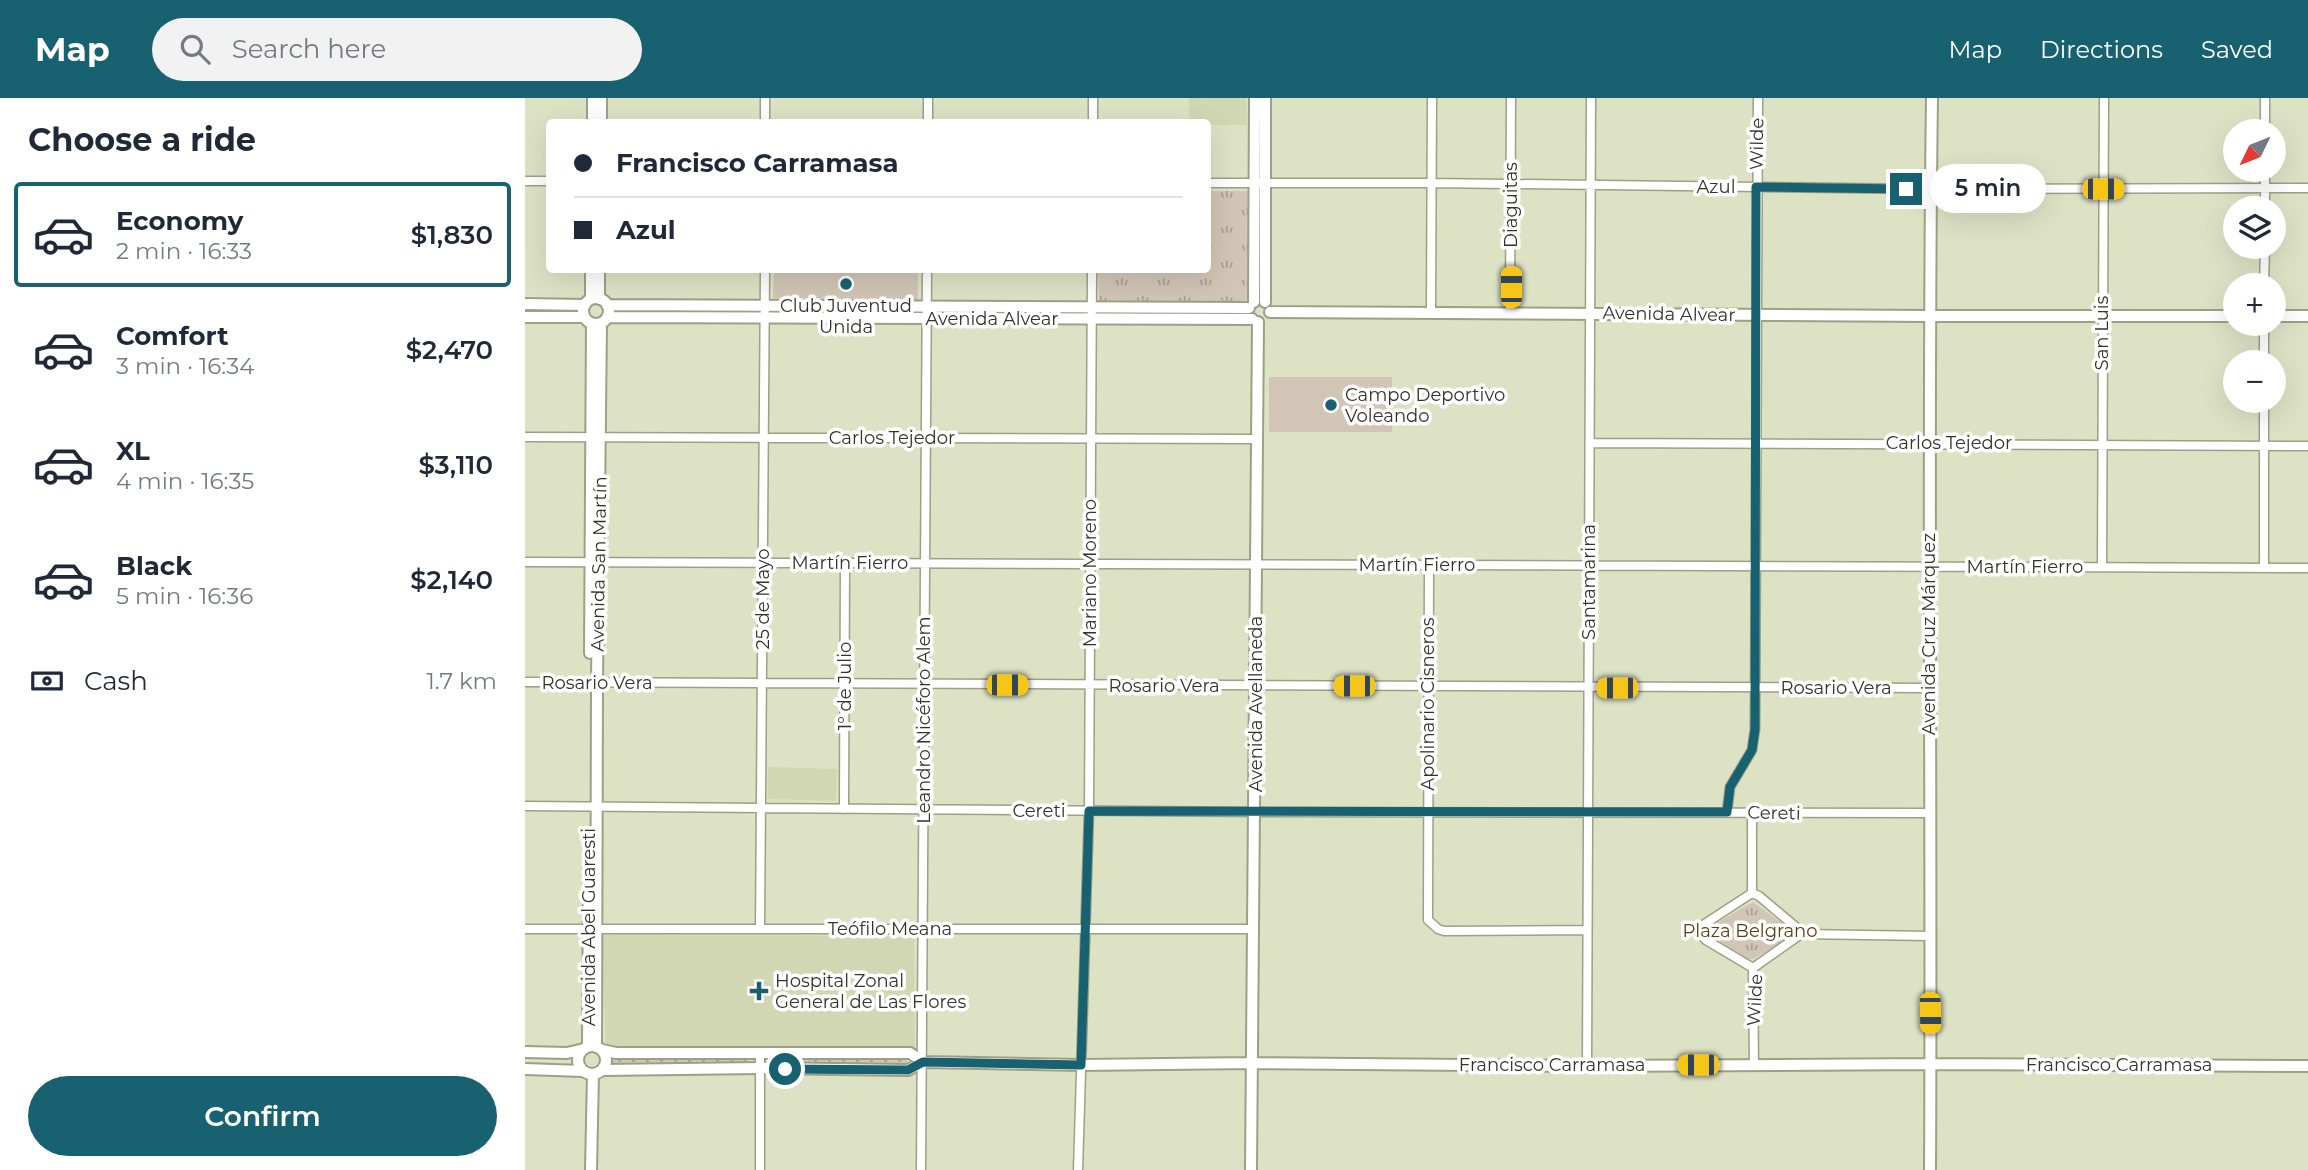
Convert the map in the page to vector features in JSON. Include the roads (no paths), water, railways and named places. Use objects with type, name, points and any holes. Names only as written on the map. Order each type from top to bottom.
[{"type":"street","points":[[593,98],[593,119]]},
{"type":"street","points":[[601,98],[601,119]]},
{"type":"street","points":[[765,98],[765,119]]},
{"type":"street","points":[[928,98],[928,119]]},
{"type":"street","points":[[1093,98],[1093,119]]},
{"type":"street","name":"Avenida Avellaneda","points":[[1255,98],[1260,183]]},
{"type":"street","name":"Avenida Avellaneda","points":[[1251,1170],[1258,311],[1260,183],[1265,98]]},
{"type":"street","points":[[1431,98],[1431,311]]},
{"type":"street","name":"Diaguitas","points":[[1510,312],[1511,98]]},
{"type":"street","name":"Santamarina","points":[[1587,1066],[1591,98]]},
{"type":"street","name":"Wilde","points":[[1727,812],[1727,795],[1733,780],[1752,750],[1755,688],[1758,98]]},
{"type":"street","name":"Avenida Cruz Márquez","points":[[1930,1170],[1931,813],[1928,567],[1931,98]]},
{"type":"street","name":"San Luis","points":[[2102,567],[2104,98]]},
{"type":"street","points":[[2265,98],[2265,119]]},
{"type":"street","points":[[525,181],[546,181]]},
{"type":"street","points":[[2265,182],[2265,196]]},
{"type":"street","name":"Azul","points":[[1211,183],[1930,189],[2308,188]]},
{"type":"street","points":[[591,273],[596,320]]},
{"type":"street","points":[[596,320],[599,273]]},
{"type":"street","name":"25 de Mayo","points":[[760,929],[765,273]]},
{"type":"street","name":"Leandro Nicéforo Alem","points":[[921,1170],[927,273]]},
{"type":"street","name":"Mariano Moreno","points":[[1078,1170],[1089,811],[1092,273]]},
{"type":"street","name":"Avenida Alvear","points":[[525,304],[595,302],[927,313]]},
{"type":"street","name":"Avenida Alvear","points":[[525,317],[596,320],[927,313],[1258,311],[1755,316],[2223,316]]},
{"type":"street","points":[[2286,316],[2308,316]]},
{"type":"street","name":"Avenida San Martín","points":[[593,806],[596,320]]},
{"type":"street","points":[[2264,413],[2264,568]]},
{"type":"street","name":"Carlos Tejedor","points":[[525,437],[1258,439]]},
{"type":"street","name":"Carlos Tejedor","points":[[1590,443],[2308,446]]},
{"type":"street","name":"Martín Fierro","points":[[525,562],[2308,568]]},
{"type":"street","name":"1° de Julio","points":[[844,809],[845,563]]},
{"type":"street","name":"Apolinario Cisneros","points":[[1429,565],[1427,915],[1433,926],[1444,931],[1587,930]]},
{"type":"street","name":"Rosario Vera","points":[[525,682],[1929,688]]},
{"type":"street","name":"Cereti","points":[[525,806],[1255,812],[1931,813]]},
{"type":"street","name":"Avenida Abel Guaresti","points":[[593,806],[593,1048]]},
{"type":"street","points":[[1752,813],[1752,893]]},
{"type":"street","points":[[1752,893],[1779,912],[1801,934],[1930,936]]},
{"type":"street","points":[[1752,893],[1700,928],[1706,940],[1753,968]]},
{"type":"street","name":"Teófilo Meana","points":[[525,929],[1254,929]]},
{"type":"street","name":"Wilde","points":[[1754,1065],[1753,968],[1801,934]]},
{"type":"street","points":[[591,1170],[593,1072],[606,1058],[593,1048],[578,1060],[593,1072]]},
{"type":"street","name":"Francisco Carramasa","points":[[525,1052],[567,1053],[593,1048],[615,1053],[910,1053],[923,1062]]},
{"type":"street","points":[[760,1054],[760,1170]]},
{"type":"street","name":"Francisco Carramasa","points":[[525,1069],[593,1072],[760,1068],[908,1070],[923,1062],[1081,1065],[1251,1062],[1587,1066],[2308,1066]]},
{"type":"place","name":"Club Juventud Unida","points":[[846,284]]},
{"type":"place","name":"Campo Deportivo Voleando","points":[[1331,405]]},
{"type":"place","name":"Hospital Zonal General de Las Flores","points":[[759,991]]},
{"type":"park label","name":"Plaza Belgrano","points":[[1750,931]]}]
